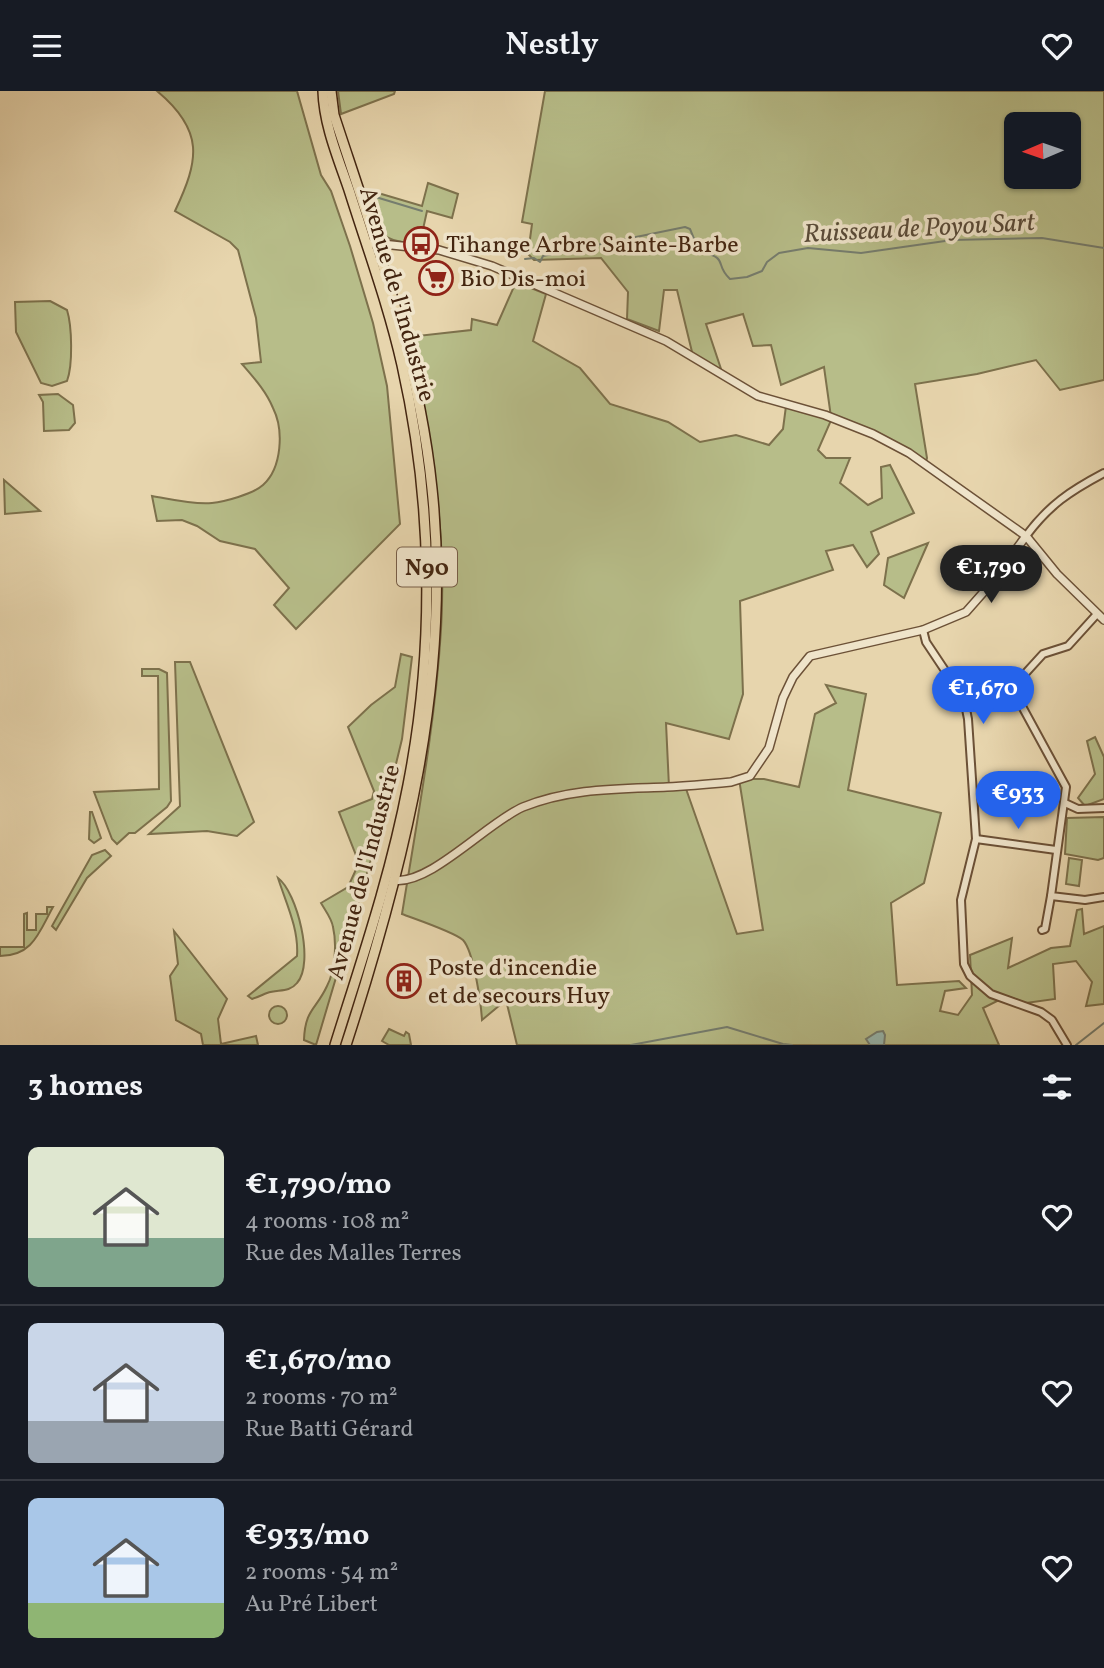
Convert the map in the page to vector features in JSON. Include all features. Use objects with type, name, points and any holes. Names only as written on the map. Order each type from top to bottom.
[{"type":"main road","name":"Avenue de l'Industrie","points":[[323,91],[328,125],[384,302],[407,389],[422,488],[427,594],[421,710],[408,785],[383,891],[335,1045]]},
{"type":"main road","name":"Avenue de l'Industrie","points":[[331,91],[334,115],[398,315],[414,381],[432,488],[435,530],[435,617],[428,707],[416,788],[394,880],[346,1045]]},
{"type":"street","points":[[365,239],[376,245],[439,250],[515,275],[666,341],[758,396],[849,424],[909,453],[1026,536],[1056,573],[1104,620]]},
{"type":"street","points":[[383,891],[394,880],[413,879],[433,869],[493,825],[524,807],[587,790],[731,782],[750,776],[769,748],[783,698],[793,677],[810,656],[923,630],[966,612],[1043,514],[1067,493],[1104,473]]},
{"type":"street","points":[[1042,930],[1045,929],[1051,896],[1066,787],[1012,688],[1043,654],[1068,646],[1097,614]]},
{"type":"street","points":[[923,630],[926,642],[964,699],[968,719],[976,839],[961,900],[964,964],[970,976],[991,994],[1041,1012],[1052,1020],[1067,1045]]},
{"type":"street","points":[[1065,803],[1078,809],[1104,808]]},
{"type":"street","points":[[976,839],[1056,850]]},
{"type":"street","points":[[389,865],[394,880]]},
{"type":"street","points":[[1051,896],[1085,900],[1104,897]]},
{"type":"green space","points":[[157,91],[297,91],[321,175],[331,191],[373,323],[387,386],[400,524],[296,629],[274,605],[289,588],[255,549],[220,541],[182,520],[157,521],[152,496],[212,503],[238,497],[263,485],[274,469],[280,438],[277,417],[270,402],[242,364],[261,362],[256,318],[238,250],[230,242],[175,211],[189,176],[193,147],[183,119]]},
{"type":"green space","points":[[338,91],[395,91],[394,94],[341,114]]},
{"type":"green space","points":[[545,91],[1104,91],[1104,380],[1060,390],[1036,360],[977,374],[915,384],[927,458],[925,465],[909,453],[832,418],[818,450],[826,458],[850,458],[840,483],[868,505],[882,498],[881,467],[890,465],[914,513],[871,532],[879,554],[867,567],[853,545],[826,551],[833,570],[740,601],[743,694],[729,739],[666,723],[669,787],[685,786],[737,934],[763,930],[739,779],[764,779],[799,787],[815,714],[836,703],[826,685],[866,694],[848,790],[941,813],[924,883],[891,903],[897,985],[959,981],[966,988],[945,991],[940,1011],[958,1015],[972,995],[970,955],[1012,938],[1008,968],[1051,948],[1070,946],[1077,910],[1082,909],[1084,934],[1104,926],[1104,1004],[1086,1006],[1092,982],[1076,961],[1053,964],[1055,999],[1026,1003],[1007,996],[983,1008],[999,1045],[517,1045],[506,1000],[482,1020],[474,966],[463,940],[402,914],[434,702],[442,593],[436,482],[408,337],[471,330],[472,319],[497,325],[516,282],[546,294],[533,341],[580,368],[610,404],[668,422],[700,442],[736,435],[769,445],[783,429],[786,406],[831,417],[824,367],[781,385],[771,345],[753,346],[743,314],[706,324],[723,375],[693,356],[677,290],[664,290],[659,331],[627,319],[628,292],[601,258],[534,260],[528,254],[532,224],[522,222]]},
{"type":"green space","points":[[428,183],[458,194],[452,218],[427,211],[420,243],[386,237],[377,224],[368,190],[422,206]]},
{"type":"green space","points":[[50,301],[67,310],[71,346],[67,381],[52,386],[41,383],[16,332],[15,302]]},
{"type":"green space","points":[[58,394],[73,405],[75,423],[69,430],[44,431],[43,402],[39,395]]},
{"type":"green space","points":[[4,480],[40,511],[5,514]]},
{"type":"green space","points":[[928,543],[904,598],[884,585],[888,558]]},
{"type":"green space","points":[[401,654],[412,657],[402,739],[381,826],[316,1045],[304,1040],[306,1022],[330,980],[335,949],[332,924],[321,903],[348,887],[359,863],[339,812],[372,799],[374,791],[348,727],[395,687]]},
{"type":"green space","points":[[175,662],[190,662],[254,822],[237,836],[207,831],[149,834],[180,806]]},
{"type":"green space","points":[[142,669],[159,669],[167,673],[171,801],[135,833],[129,833],[117,844],[112,839],[94,792],[159,789],[158,676],[142,676]]},
{"type":"green space","points":[[1095,737],[1104,757],[1104,799],[1085,806],[1078,798],[1095,774],[1087,741]]},
{"type":"green space","points":[[90,812],[101,838],[94,843],[89,839]]},
{"type":"green space","points":[[1104,817],[1104,858],[1098,860],[1065,854],[1067,818]]},
{"type":"green space","points":[[105,850],[111,856],[87,878],[56,930],[52,926],[92,855]]},
{"type":"green space","points":[[1069,858],[1082,860],[1079,886],[1066,884]]},
{"type":"green space","points":[[278,878],[292,897],[297,912],[304,945],[302,973],[297,983],[290,988],[252,999],[248,996],[297,956],[294,926]]},
{"type":"green space","points":[[47,907],[53,907],[34,941],[20,952],[0,956],[0,947],[24,947],[24,914],[27,913],[27,930],[36,930],[36,914],[47,914]]},
{"type":"green space","points":[[174,931],[227,999],[218,1019],[221,1044],[256,1036],[258,1045],[203,1045],[201,1034],[176,1020],[170,976],[178,964]]},
{"type":"green space","points":[[274,1006],[282,1006],[287,1015],[285,1022],[274,1024],[269,1019],[269,1011]]},
{"type":"green space","points":[[389,1029],[404,1036],[406,1032],[409,1034],[411,1045],[389,1045],[382,1041]]},
{"type":"water","points":[[883,1031],[884,1045],[870,1045],[866,1039]]},
{"type":"waterway","name":"Ruisseau de Poyou Sart","points":[[369,195],[422,211]]},
{"type":"waterway","name":"Ruisseau de Poyou Sart","points":[[525,259],[534,258],[540,262],[543,256],[685,227],[690,229],[699,251],[718,259],[730,279],[747,277],[762,271],[767,262],[779,253],[808,248],[861,253],[952,240],[1042,238],[1104,248]]},
{"type":"waterway","points":[[1076,1045],[1104,1023]]},
{"type":"waterway","points":[[631,1045],[727,1027],[792,1045]]},
{"type":"place","name":"Tihange Arbre Sainte-Barbe","points":[[421,244]]},
{"type":"place","name":"Bio Dis-moi","points":[[436,278]]},
{"type":"place","name":"Poste d'incendie et de secours Huy","points":[[404,981]]}]
